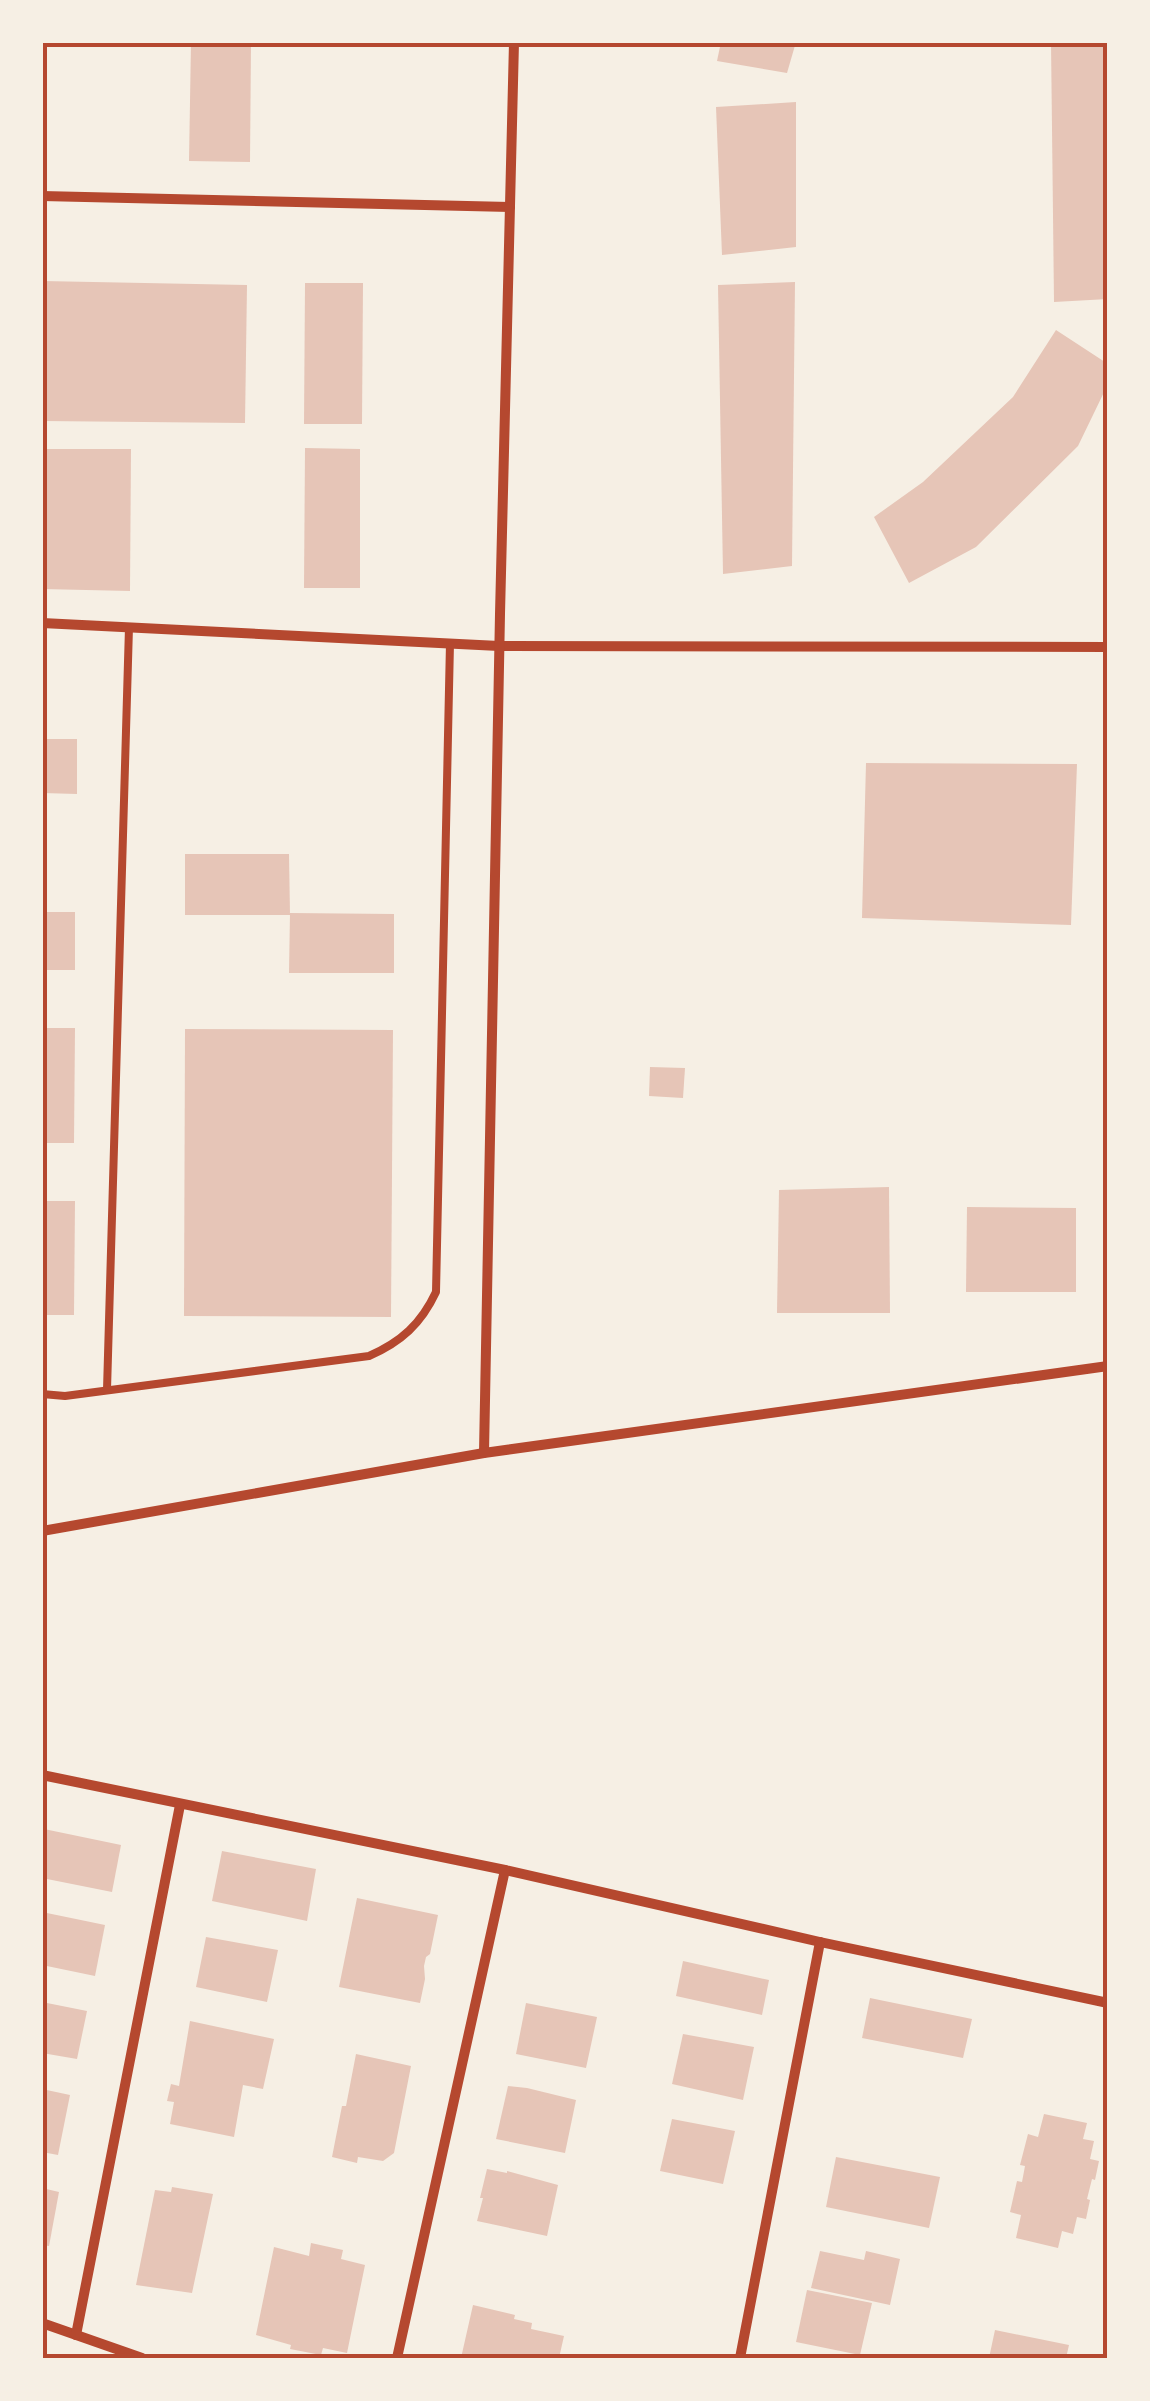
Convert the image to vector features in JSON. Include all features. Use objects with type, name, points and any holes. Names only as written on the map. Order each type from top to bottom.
[{"type":"street","points":[[484,1453],[514,42]]},
{"type":"street","points":[[42,196],[510,208]]},
{"type":"street","points":[[42,623],[499,646],[1108,647]]},
{"type":"street","points":[[42,1531],[484,1453],[1108,1366]]},
{"type":"street","points":[[42,1775],[504,1870],[1108,2002]]},
{"type":"street","points":[[76,2334],[180,1805]]},
{"type":"street","points":[[396,2358],[504,1870]]},
{"type":"street","points":[[740,2358],[820,1942]]},
{"type":"street","points":[[42,2323],[142,2358]]},
{"type":"lane","points":[[107,1390],[129,628]]},
{"type":"lane","points":[[42,1394],[65,1396],[369,1356],[405,1336],[429,1307],[436,1292],[450,643]]},
{"type":"building","points":[[191,42],[251,42],[250,162],[189,161]]},
{"type":"building","points":[[721,42],[796,42],[787,73],[717,61]]},
{"type":"building","points":[[1051,42],[1108,42],[1108,299],[1054,302]]},
{"type":"building","points":[[796,102],[796,247],[722,255],[716,107]]},
{"type":"building","points":[[42,281],[247,285],[245,423],[42,421]]},
{"type":"building","points":[[795,282],[792,566],[723,574],[718,285]]},
{"type":"building","points":[[305,283],[363,283],[362,424],[304,424]]},
{"type":"building","points":[[1056,330],[1108,364],[1108,384],[1078,446],[976,547],[909,583],[874,517],[923,482],[1013,397]]},
{"type":"building","points":[[305,448],[360,449],[360,588],[304,588]]},
{"type":"building","points":[[42,449],[131,449],[130,591],[42,589]]},
{"type":"building","points":[[42,739],[77,739],[77,794],[42,793]]},
{"type":"building","points":[[866,763],[1077,764],[1071,925],[862,918]]},
{"type":"building","points":[[185,854],[289,854],[290,915],[185,915]]},
{"type":"building","points":[[42,912],[75,912],[75,970],[42,970]]},
{"type":"building","points":[[290,913],[394,914],[394,973],[289,973]]},
{"type":"building","points":[[42,1028],[75,1028],[74,1143],[42,1143]]},
{"type":"building","points":[[185,1029],[393,1030],[391,1317],[184,1316]]},
{"type":"building","points":[[650,1067],[685,1068],[683,1098],[649,1096]]},
{"type":"building","points":[[889,1187],[890,1313],[777,1313],[779,1190]]},
{"type":"building","points":[[42,1201],[75,1201],[74,1315],[42,1315]]},
{"type":"building","points":[[967,1207],[1076,1208],[1076,1292],[966,1292]]},
{"type":"building","points":[[44,1829],[121,1845],[112,1892],[42,1878]]},
{"type":"building","points":[[222,1851],[316,1869],[307,1921],[212,1901]]},
{"type":"building","points":[[357,1898],[438,1915],[424,1966],[420,2003],[339,1987]]},
{"type":"building","points":[[42,1912],[105,1925],[95,1976],[42,1965]]},
{"type":"building","points":[[206,1937],[278,1950],[267,2002],[196,1987]]},
{"type":"building","points":[[683,1961],[769,1980],[762,2015],[676,1996]]},
{"type":"building","points":[[870,1998],[972,2019],[963,2058],[862,2038]]},
{"type":"building","points":[[42,2002],[87,2011],[77,2059],[42,2053]]},
{"type":"building","points":[[526,2003],[597,2017],[586,2068],[516,2054]]},
{"type":"building","points":[[190,2021],[274,2039],[263,2089],[243,2085],[234,2137],[170,2124],[174,2102],[167,2101],[171,2084],[179,2086]]},
{"type":"building","points":[[683,2034],[754,2047],[743,2100],[672,2084]]},
{"type":"building","points":[[356,2054],[411,2066],[394,2153],[383,2161],[358,2157],[357,2163],[332,2157]]},
{"type":"building","points":[[508,2086],[576,2100],[565,2153],[496,2139]]},
{"type":"building","points":[[42,2089],[70,2095],[58,2155],[42,2152]]},
{"type":"building","points":[[1044,2114],[1087,2123],[1083,2139],[1094,2141],[1090,2159],[1099,2161],[1087,2199],[1090,2200],[1086,2219],[1077,2217],[1073,2234],[1062,2231],[1058,2248],[1016,2238],[1021,2215],[1010,2212],[1017,2181],[1022,2182],[1025,2166],[1020,2165],[1028,2134],[1038,2137]]},
{"type":"building","points":[[672,2119],[735,2131],[723,2184],[660,2171]]},
{"type":"building","points":[[836,2157],[940,2177],[929,2228],[826,2207]]},
{"type":"building","points":[[487,2169],[558,2185],[547,2236],[477,2221]]},
{"type":"building","points":[[172,2187],[213,2194],[192,2293],[136,2285],[155,2190],[171,2192]]},
{"type":"building","points":[[42,2188],[59,2192],[49,2246],[42,2245]]},
{"type":"building","points":[[311,2243],[343,2250],[341,2259],[365,2265],[347,2353],[323,2348],[321,2355],[290,2349],[291,2345],[256,2335],[274,2247],[309,2256]]},
{"type":"building","points":[[820,2251],[864,2260],[866,2251],[900,2259],[890,2305],[811,2288]]},
{"type":"building","points":[[807,2290],[872,2303],[860,2355],[796,2342]]},
{"type":"building","points":[[473,2305],[515,2315],[514,2319],[532,2323],[531,2329],[564,2336],[559,2358],[461,2358]]},
{"type":"building","points":[[995,2330],[1069,2345],[1066,2358],[989,2358]]}]
